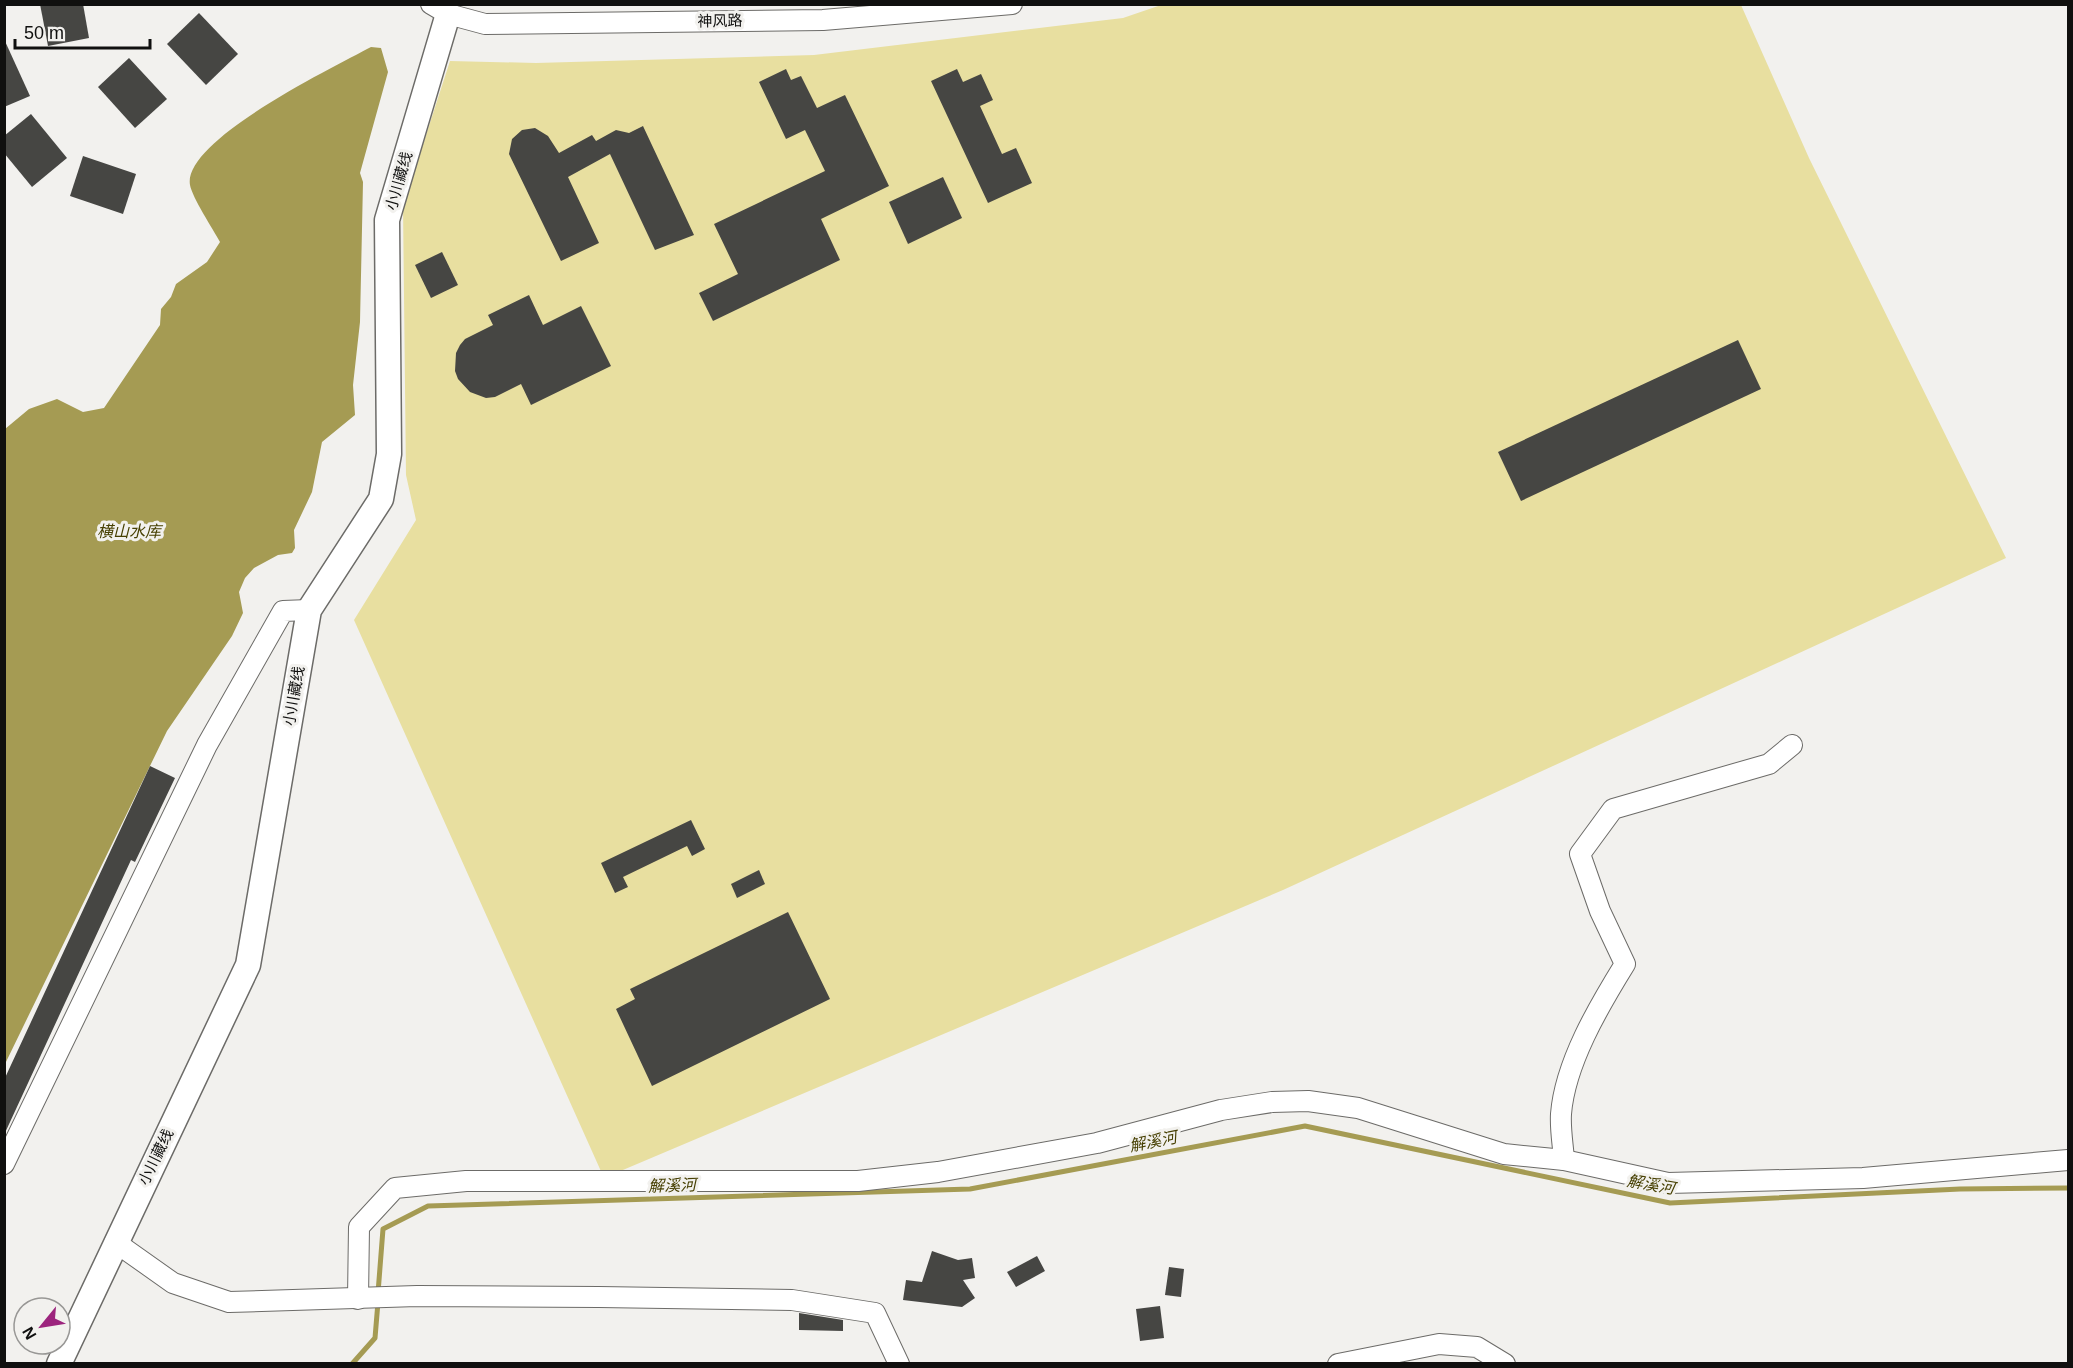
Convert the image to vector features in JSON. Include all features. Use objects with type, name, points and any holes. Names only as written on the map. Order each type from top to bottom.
[{"type":"street","name":"神风路","points":[[440,9],[485,24],[824,20],[1012,4]]},
{"type":"street","name":"小川藏线","points":[[59,1364],[248,965],[309,610],[381,499],[389,454],[387,220],[440,9]]},
{"type":"street","points":[[4,1164],[207,744],[283,611],[309,610]]},
{"type":"street","points":[[1564,1160],[1561,1113],[1573,1064],[1603,1000],[1625,964],[1600,911],[1580,854],[1613,809],[1769,764],[1792,745]]},
{"type":"street","points":[[358,1299],[359,1227],[396,1188],[466,1181],[561,1184],[858,1181],[938,1172],[1097,1143],[1221,1110],[1272,1102],[1308,1101],[1358,1108],[1504,1154],[1564,1160],[1668,1183],[1863,1178],[2068,1160]]},
{"type":"street","points":[[116,1242],[173,1283],[229,1302],[417,1296],[792,1300],[875,1313],[898,1364]]},
{"type":"street","points":[[1338,1364],[1439,1344],[1478,1347],[1505,1364]]},
{"type":"shaded area","points":[[1164,4],[1741,5],[1809,158],[2006,558],[1283,890],[604,1178],[354,620],[416,520],[406,475],[403,206],[450,61],[536,63],[814,55],[1123,18]]},
{"type":"water","name":"横山水库","points":[[371,47],[381,48],[388,72],[360,173],[363,182],[360,322],[353,385],[355,415],[322,442],[312,492],[294,530],[295,548],[292,553],[278,555],[254,568],[245,578],[239,592],[243,613],[232,636],[167,731],[5,1064],[5,429],[29,409],[57,399],[83,412],[104,408],[160,325],[161,309],[171,297],[176,284],[207,262],[220,242],[190,185],[194,167],[210,147],[264,106]]},
{"type":"building","points":[[40,4],[83,4],[89,38],[48,46]]},
{"type":"building","points":[[199,13],[238,54],[206,85],[167,44]]},
{"type":"building","points":[[4,39],[30,96],[4,107]]},
{"type":"building","points":[[129,58],[167,99],[135,128],[98,87]]},
{"type":"building","points":[[786,69],[791,80],[801,76],[817,108],[845,95],[889,186],[821,219],[840,260],[713,321],[699,293],[738,274],[714,224],[825,171],[805,130],[786,139],[759,82]]},
{"type":"building","points":[[957,69],[963,82],[981,74],[993,100],[980,106],[1002,154],[1016,148],[1032,183],[988,203],[931,81]]},
{"type":"building","points":[[31,114],[67,158],[32,187],[4,153],[4,136]]},
{"type":"building","points":[[643,126],[694,235],[655,250],[610,154],[568,177],[599,243],[561,261],[509,154],[512,139],[522,130],[535,128],[548,136],[559,153],[592,135],[596,141],[616,130],[629,133]]},
{"type":"building","points":[[83,156],[136,174],[123,214],[70,196]]},
{"type":"building","points":[[943,177],[962,218],[908,244],[889,202]]},
{"type":"building","points":[[442,252],[458,285],[431,298],[415,265]]},
{"type":"building","points":[[529,295],[543,325],[581,306],[611,366],[531,405],[521,384],[495,397],[486,398],[470,392],[458,379],[455,371],[456,353],[460,345],[465,339],[493,325],[488,315]]},
{"type":"building","points":[[1738,340],[1761,389],[1521,501],[1498,452]]},
{"type":"building","points":[[150,766],[175,778],[135,862],[131,860],[4,1135],[4,1080]]},
{"type":"building","points":[[691,820],[705,849],[692,856],[687,846],[623,877],[628,887],[615,893],[601,863]]},
{"type":"building","points":[[759,870],[765,884],[737,898],[731,884]]},
{"type":"building","points":[[788,912],[830,999],[652,1086],[616,1009],[635,999],[630,989]]},
{"type":"building","points":[[932,1251],[958,1260],[972,1258],[975,1278],[963,1280],[975,1298],[962,1307],[903,1300],[906,1280],[922,1282]]},
{"type":"building","points":[[1037,1256],[1045,1271],[1016,1287],[1007,1272]]},
{"type":"building","points":[[1169,1267],[1184,1269],[1181,1297],[1165,1295]]},
{"type":"building","points":[[1160,1306],[1164,1338],[1140,1341],[1136,1309]]},
{"type":"building","points":[[799,1313],[843,1320],[843,1331],[799,1330]]},
{"type":"waterway","name":"解溪河","points":[[378,1293],[383,1229],[428,1206],[970,1189],[1305,1126],[1670,1203],[1960,1189],[2068,1188]]},
{"type":"waterway","name":"解溪河","points":[[352,1364],[375,1338],[378,1302]]}]
